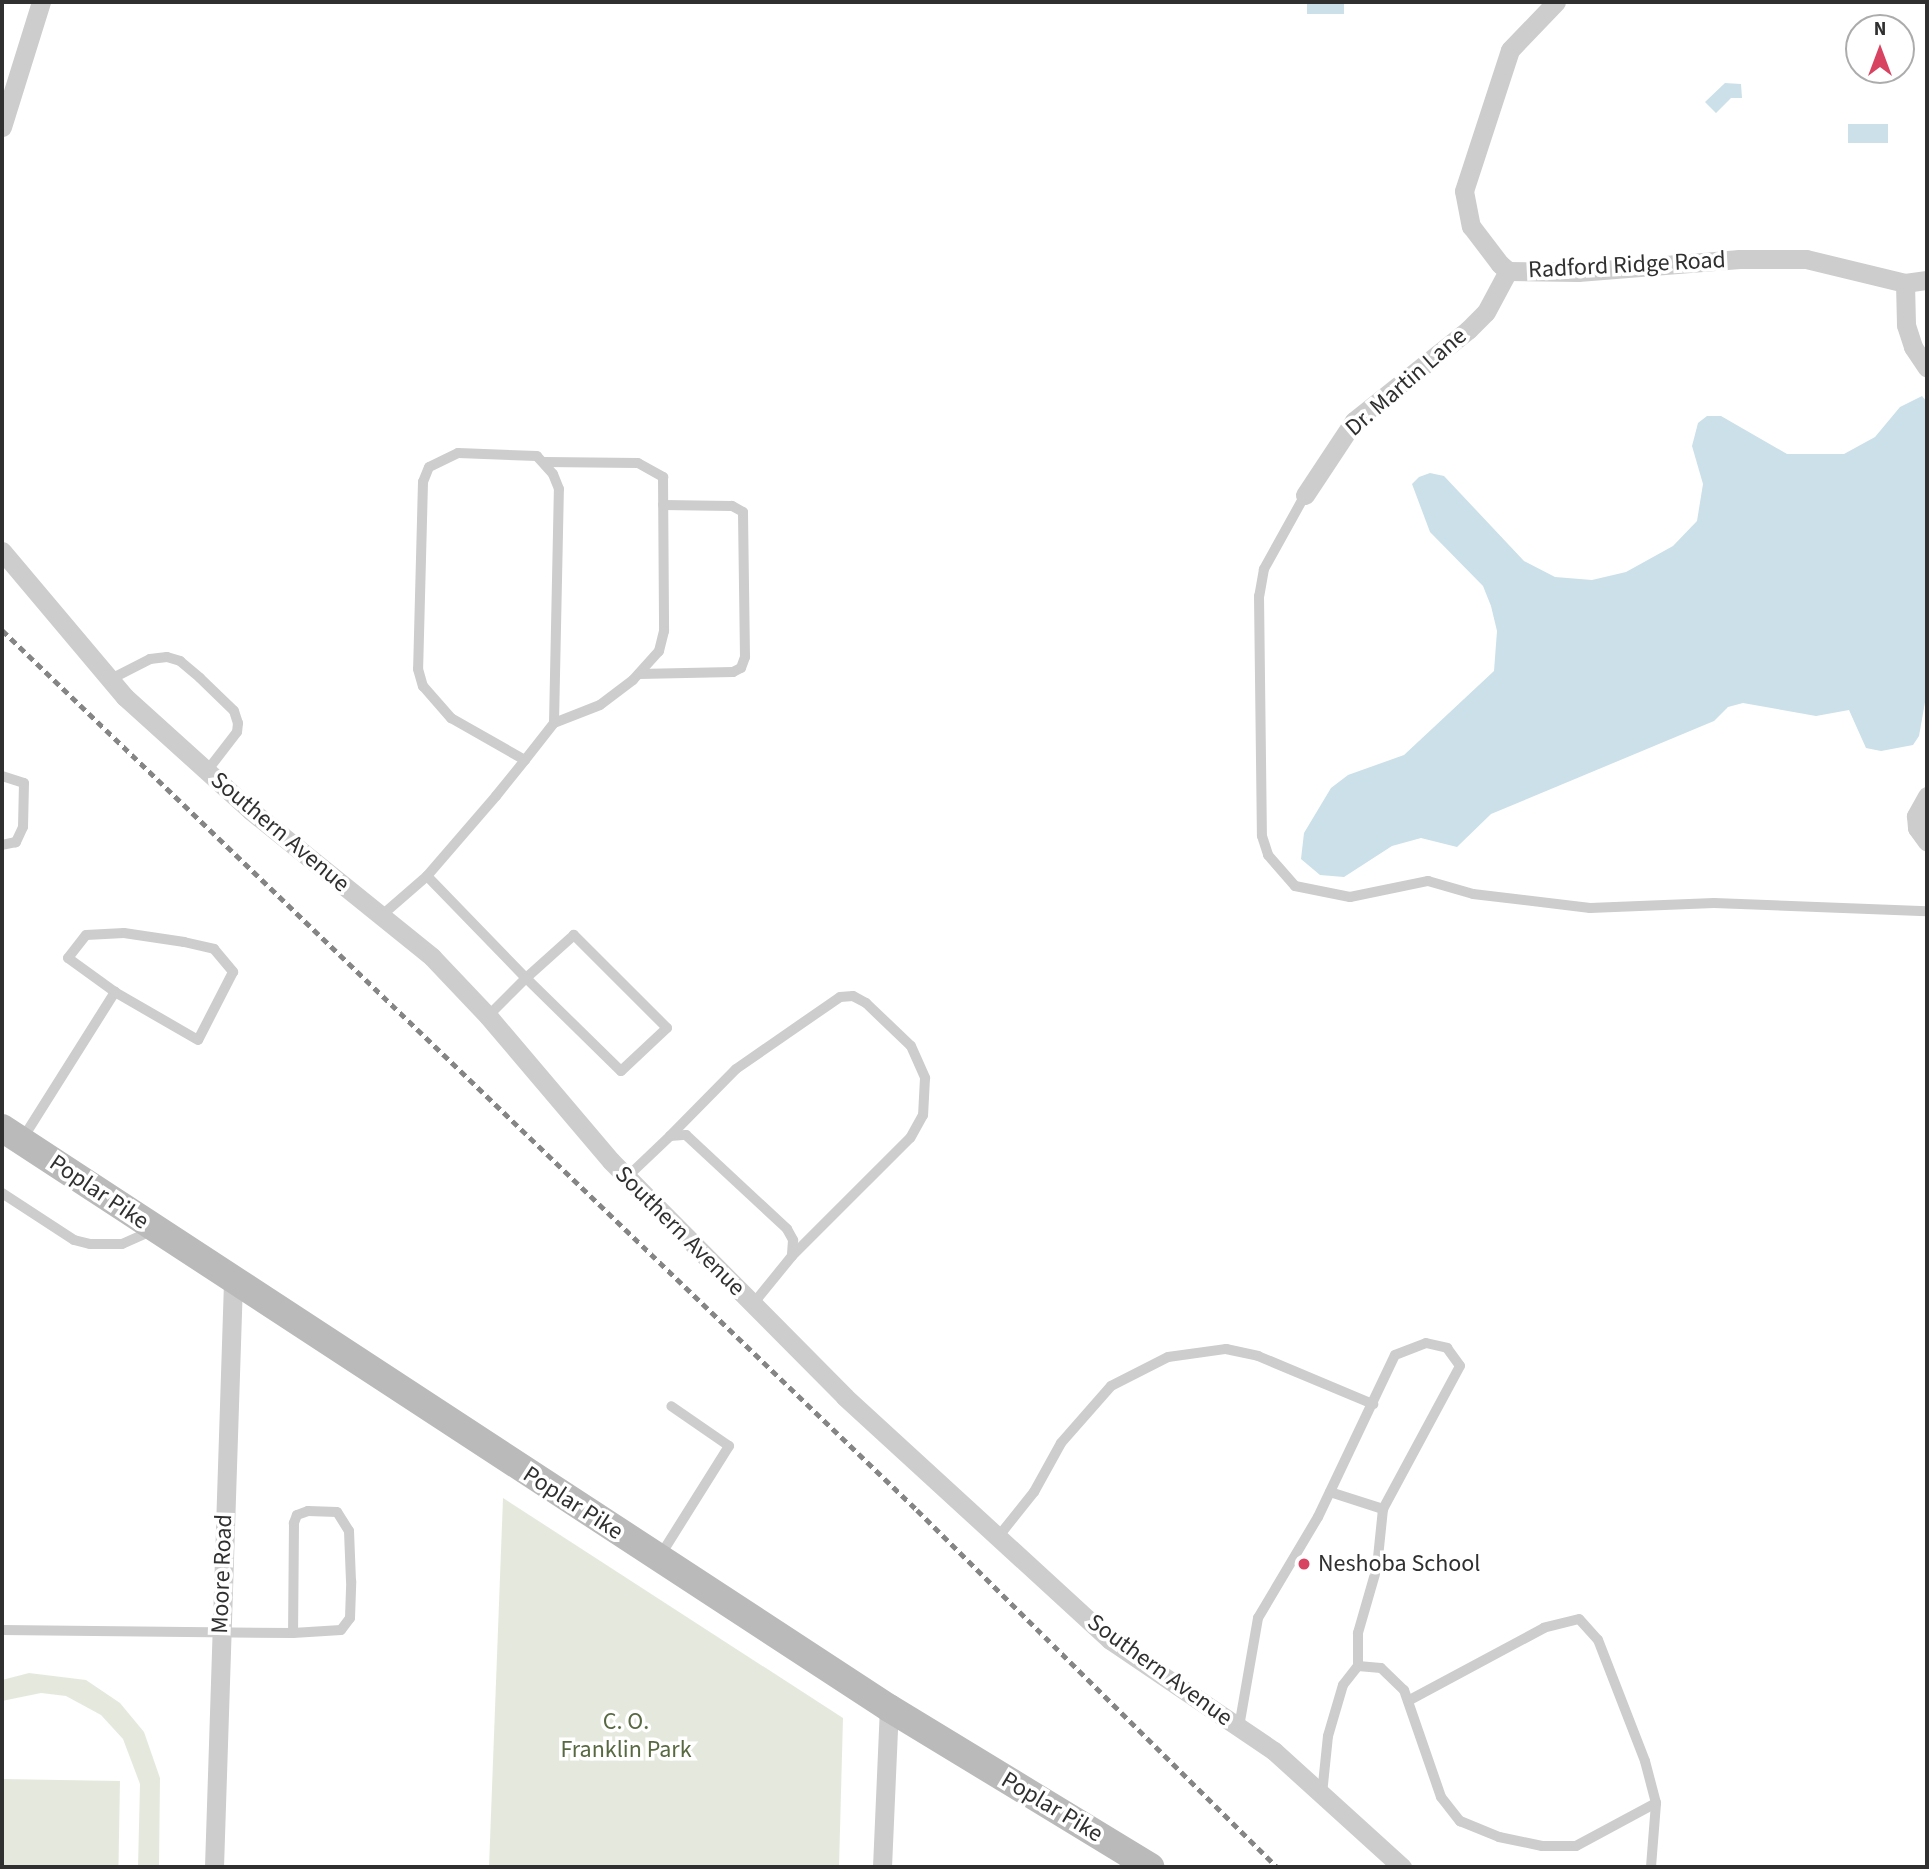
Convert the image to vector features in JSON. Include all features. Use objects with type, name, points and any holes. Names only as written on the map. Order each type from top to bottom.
[{"type":"main road","name":"Poplar Pike","points":[[12,1135],[889,1708],[1151,1867]]},
{"type":"street","points":[[2,127],[41,2]]},
{"type":"street","name":"Radford Ridge Road","points":[[1556,2],[1510,50],[1464,191],[1466,212],[1479,240],[1508,271],[1578,272],[1739,259],[1806,259],[1905,283],[1927,280]]},
{"type":"street","name":"Dr. Martin Lane","points":[[1305,495],[1354,421],[1468,330],[1486,312],[1508,271]]},
{"type":"street","points":[[1905,283],[1906,325],[1927,368]]},
{"type":"street","name":"Southern Avenue","points":[[2,551],[111,680],[207,771],[432,957],[488,1016],[627,1177],[845,1397],[1110,1640],[1274,1751],[1402,1867]]},
{"type":"street","points":[[1927,796],[1916,817],[1917,828],[1927,842]]},
{"type":"street","name":"Moore Road","points":[[214,1867],[219,1632],[233,1281]]},
{"type":"street","points":[[882,1867],[889,1708]]},
{"type":"lane","points":[[525,760],[451,718],[423,686],[418,652],[423,482],[429,467],[458,453],[537,456],[545,462],[559,489],[555,723]]},
{"type":"lane","points":[[381,916],[427,876],[555,723],[588,714],[639,674],[659,651],[664,631],[663,477],[638,463],[545,462]]},
{"type":"lane","points":[[1305,495],[1264,569],[1259,596],[1261,824],[1268,855],[1295,886],[1350,897],[1428,881],[1473,894],[1590,908],[1714,903],[1927,911]]},
{"type":"lane","points":[[639,674],[733,672],[741,668],[745,657],[743,512],[732,506],[663,505]]},
{"type":"lane","points":[[111,680],[150,659],[167,657],[180,660],[200,678],[234,711],[238,723],[237,732],[207,771]]},
{"type":"lane","points":[[2,776],[24,783],[24,794],[23,827],[16,842],[2,845]]},
{"type":"lane","points":[[427,876],[526,978],[621,1071],[667,1028],[574,934],[526,978],[488,1016]]},
{"type":"lane","points":[[124,933],[214,949],[233,972],[198,1040],[115,992],[68,958],[86,935],[124,933]]},
{"type":"lane","points":[[12,1135],[115,992]]},
{"type":"lane","points":[[627,1177],[736,1069],[839,997],[853,996],[866,1003],[911,1046],[925,1078],[923,1115],[910,1138],[792,1256],[753,1304]]},
{"type":"lane","points":[[670,1136],[686,1136],[698,1145],[787,1229],[793,1240],[792,1256]]},
{"type":"lane","points":[[2,1193],[74,1240],[90,1244],[122,1244],[154,1229]]},
{"type":"lane","points":[[1239,1727],[1258,1618],[1330,1492],[1395,1355],[1426,1343],[1447,1348],[1460,1366],[1383,1509],[1377,1567],[1358,1633],[1358,1666],[1343,1685],[1328,1735],[1322,1795]]},
{"type":"lane","points":[[998,1537],[1034,1492],[1061,1443],[1111,1386],[1168,1357],[1226,1349],[1258,1356],[1373,1404]]},
{"type":"lane","points":[[659,1558],[729,1446],[671,1406]]},
{"type":"lane","points":[[1330,1492],[1383,1509]]},
{"type":"lane","points":[[2,1630],[293,1633],[341,1630],[350,1618],[349,1531],[337,1512],[309,1511],[298,1515],[294,1523],[293,1633]]},
{"type":"lane","points":[[1408,1701],[1544,1628],[1579,1619],[1598,1640],[1645,1761],[1656,1803],[1650,1867]]},
{"type":"lane","points":[[1358,1666],[1381,1668],[1404,1689],[1441,1797],[1460,1821],[1499,1838],[1542,1846],[1576,1846],[1656,1803]]},
{"type":"green space","name":"C. O. Franklin Park","points":[[503,1498],[843,1718],[839,1867],[489,1867]]},
{"type":"green space","points":[[29,1673],[86,1680],[120,1703],[144,1732],[160,1778],[159,1867],[138,1867],[140,1784],[123,1739],[101,1715],[66,1696],[41,1693],[2,1701],[2,1680]]},
{"type":"green space","points":[[2,1779],[120,1781],[118,1867],[2,1867]]},
{"type":"water","points":[[1307,2],[1344,2],[1344,14],[1307,14]]},
{"type":"water","points":[[1725,83],[1741,84],[1742,98],[1731,98],[1716,113],[1705,102]]},
{"type":"water","points":[[1848,124],[1888,124],[1888,143],[1848,143]]},
{"type":"water","points":[[1922,396],[1927,402],[1927,691],[1919,736],[1913,745],[1881,751],[1866,748],[1849,710],[1816,716],[1743,703],[1728,707],[1714,721],[1491,814],[1457,847],[1421,838],[1392,846],[1344,877],[1320,875],[1301,859],[1304,833],[1331,788],[1348,775],[1404,755],[1494,671],[1497,631],[1491,606],[1483,586],[1430,532],[1412,484],[1419,477],[1430,473],[1444,476],[1524,561],[1555,577],[1592,580],[1626,572],[1673,546],[1697,521],[1703,484],[1692,446],[1698,423],[1707,416],[1721,416],[1787,454],[1844,454],[1875,437],[1900,407]]},
{"type":"railway","points":[[2,630],[917,1510],[1277,1867]]},
{"type":"place","name":"Neshoba School","points":[[1304,1564]]}]
